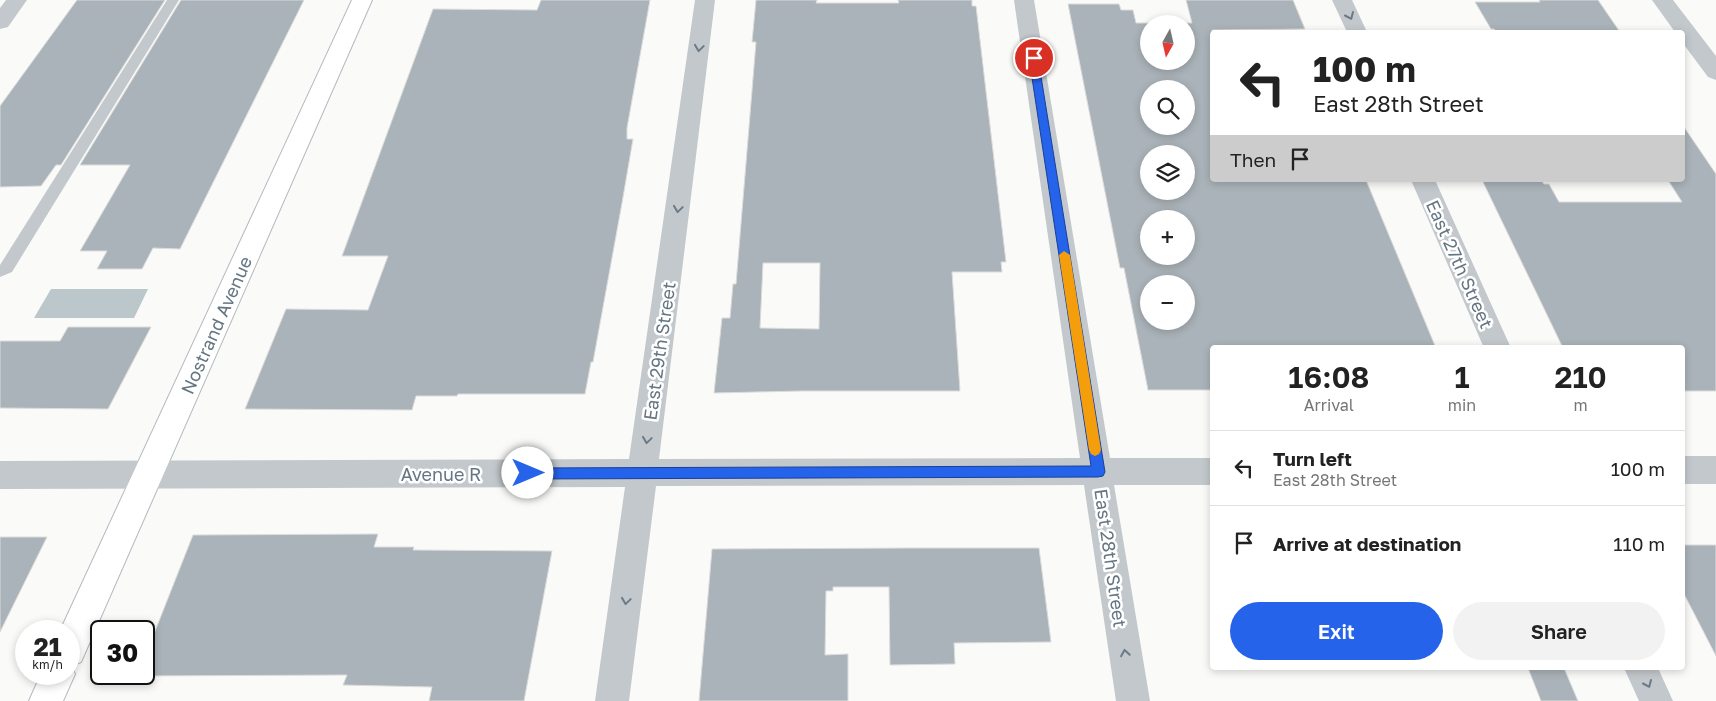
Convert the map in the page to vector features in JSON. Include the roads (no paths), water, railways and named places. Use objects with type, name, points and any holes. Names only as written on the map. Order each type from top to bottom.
[{"type":"main road","name":"Nostrand Avenue","points":[[80,626],[362,0]]},
{"type":"main road","points":[[46,701],[53,685]]},
{"type":"street","points":[[0,22],[17,0]]},
{"type":"street","name":"East 29th Street","points":[[612,701],[705,0]]},
{"type":"street","name":"East 28th Street","points":[[1024,0],[1133,701]]},
{"type":"street","points":[[1342,0],[1356,30]]},
{"type":"street","points":[[1662,0],[1684,30]]},
{"type":"street","points":[[1685,31],[1716,72]]},
{"type":"street","name":"East 27th Street","points":[[1424,182],[1497,345]]},
{"type":"street","points":[[1685,470],[1716,470]]},
{"type":"street","name":"Avenue R","points":[[0,475],[1210,471]]},
{"type":"street","points":[[1642,670],[1656,701]]},
{"type":"lane","points":[[0,271],[7,268],[173,0]]}]
